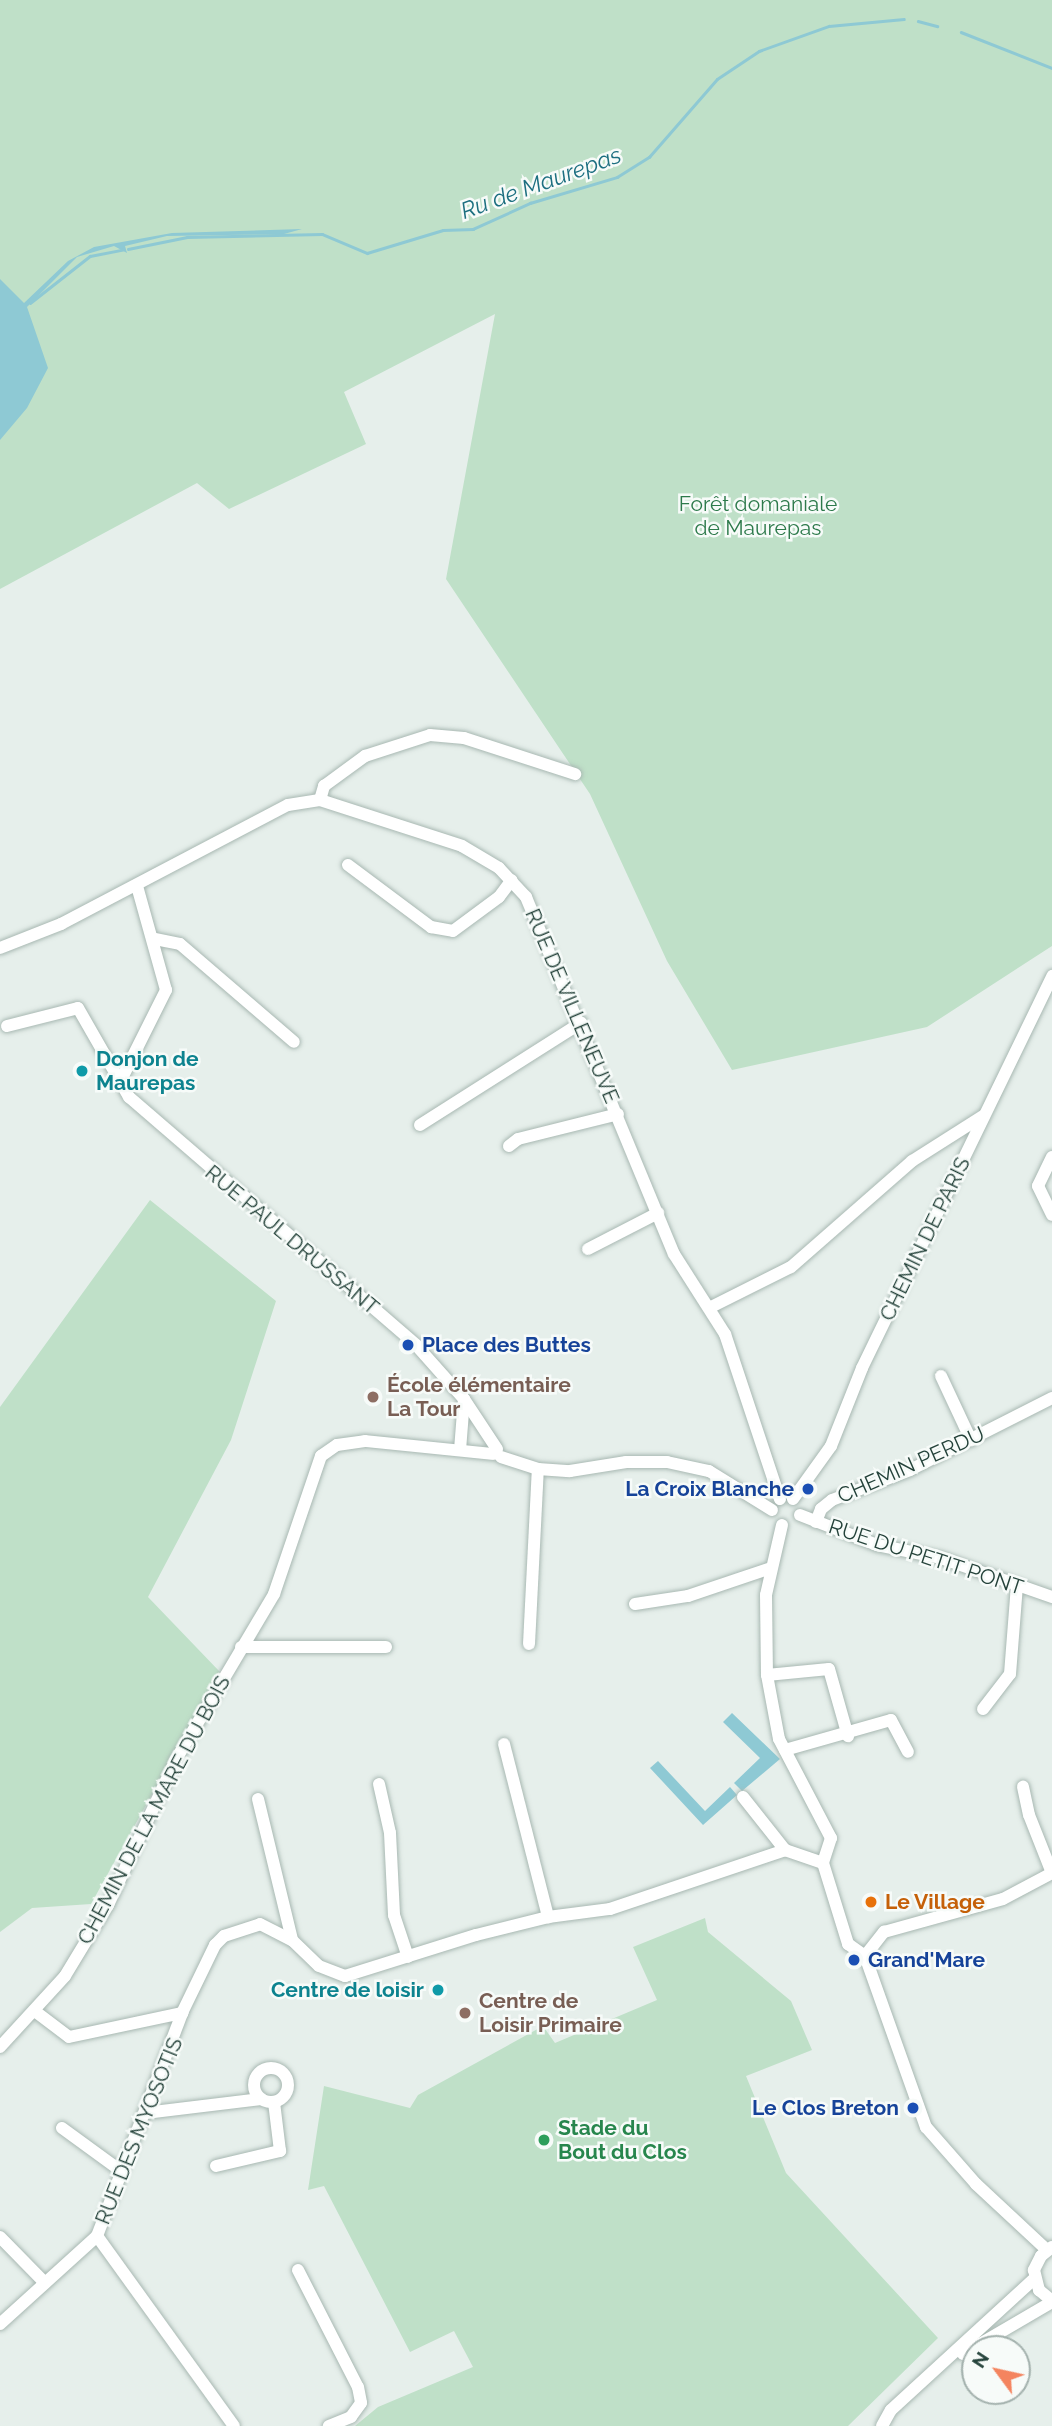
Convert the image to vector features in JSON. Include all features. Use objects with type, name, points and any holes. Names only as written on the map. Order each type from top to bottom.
[{"type":"street","points":[[320,800],[324,786],[365,756],[430,735],[464,738],[575,774]]},
{"type":"street","name":"RUE DE VILLENEUVE","points":[[0,948],[136,886],[288,805],[320,800],[462,846],[512,880],[526,897],[674,1254],[711,1307],[725,1334],[782,1503]]},
{"type":"street","points":[[348,865],[430,927],[453,931],[499,897],[512,880]]},
{"type":"street","points":[[120,1082],[166,990],[155,939],[136,886]]},
{"type":"street","points":[[155,939],[180,944],[294,1042]]},
{"type":"street","name":"CHEMIN DE PARIS","points":[[782,1503],[831,1446],[862,1368],[983,1116],[1047,998],[1052,976]]},
{"type":"street","name":"RUE PAUL DRUSSANT","points":[[7,1026],[78,1008],[129,1097],[221,1181],[416,1345],[464,1399]]},
{"type":"street","points":[[420,1125],[580,1023]]},
{"type":"street","points":[[509,1146],[518,1139],[618,1114]]},
{"type":"street","points":[[711,1307],[791,1267],[912,1161],[983,1116]]},
{"type":"street","points":[[1052,1157],[1038,1186],[1052,1215]]},
{"type":"street","points":[[588,1249],[658,1213]]},
{"type":"street","points":[[942,1377],[971,1440]]},
{"type":"street","name":"CHEMIN PERDU","points":[[816,1522],[832,1500],[971,1440],[1052,1398]]},
{"type":"street","points":[[497,1454],[464,1399],[460,1404],[460,1450],[497,1454],[538,1469],[570,1471],[626,1462],[667,1462],[709,1471],[782,1503],[800,1515],[791,1525],[782,1525]]},
{"type":"street","name":"CHEMIN DE LA MARE DU BOIS","points":[[0,2047],[36,2012],[65,1976],[108,1905],[175,1761],[274,1594],[321,1456],[338,1445],[365,1441],[460,1450]]},
{"type":"street","points":[[528,1644],[538,1469]]},
{"type":"street","points":[[782,1503],[782,1525],[771,1568],[765,1628],[767,1675],[779,1739],[831,1838],[823,1863],[848,1944],[865,1956],[926,2127],[976,2184],[1049,2249],[1037,2262],[1035,2278],[1039,2290],[1052,2302],[933,2373]]},
{"type":"street","name":"RUE DU PETIT PONT","points":[[800,1515],[877,1545],[942,1559],[1052,1597]]},
{"type":"street","points":[[635,1604],[688,1596],[771,1568]]},
{"type":"street","points":[[983,1709],[1010,1674],[1017,1586]]},
{"type":"street","points":[[241,1647],[386,1647]]},
{"type":"street","points":[[767,1675],[829,1669],[848,1736]]},
{"type":"street","points":[[785,1751],[848,1736],[891,1720],[908,1752]]},
{"type":"street","points":[[504,1744],[548,1917]]},
{"type":"street","points":[[379,1784],[390,1833],[394,1915],[408,1957]]},
{"type":"street","points":[[865,1956],[884,1932],[1003,1899],[1052,1873],[1029,1815],[1023,1787]]},
{"type":"street","points":[[743,1797],[785,1850],[823,1863]]},
{"type":"street","points":[[258,1799],[292,1940],[319,1966],[345,1976],[548,1917],[610,1909],[785,1850]]},
{"type":"street","name":"RUE DES MYOSOTIS","points":[[0,2324],[97,2236],[182,2013],[215,1945],[236,1931],[260,1924],[292,1940]]},
{"type":"street","points":[[36,2012],[69,2037],[182,2013]]},
{"type":"street","points":[[145,2113],[268,2100],[279,2151],[216,2166]]},
{"type":"street","points":[[62,2128],[121,2171]]},
{"type":"street","points":[[0,2236],[44,2283]]},
{"type":"street","points":[[97,2236],[234,2426]]},
{"type":"street","points":[[298,2270],[358,2387],[360,2403],[351,2417],[329,2426]]},
{"type":"street","points":[[882,2426],[891,2410],[1035,2278]]},
{"type":"green space","name":"Forêt domaniale de Maurepas","points":[[0,0],[1052,0],[1052,946],[927,1027],[732,1070],[667,961],[590,794],[446,579],[495,314],[344,392],[366,444],[229,509],[197,483],[0,589]]},
{"type":"green space","points":[[150,1200],[276,1301],[231,1440],[148,1597],[220,1672],[91,1904],[32,1908],[0,1932],[0,1407]]},
{"type":"green space","name":"Stade du Bout du Clos","points":[[705,1918],[708,1932],[791,2001],[812,2050],[746,2076],[786,2173],[938,2338],[848,2426],[355,2426],[378,2407],[473,2367],[454,2331],[410,2352],[324,2186],[308,2190],[324,2086],[410,2108],[418,2095],[543,2026],[555,2043],[657,2000],[633,1947]]},
{"type":"water","points":[[302,229],[284,234],[167,236],[125,246],[127,253],[114,246],[77,257],[27,307],[48,368],[27,408],[0,440],[0,279],[24,303],[68,261],[94,247],[172,233]]},
{"type":"water","points":[[732,1713],[780,1759],[742,1791],[734,1783],[760,1758],[723,1722]]},
{"type":"water","points":[[658,1761],[705,1811],[730,1787],[737,1795],[703,1825],[650,1768]]},
{"type":"waterway","name":"Ru de Maurepas","points":[[128,249],[187,237],[322,234],[367,253],[443,230],[473,229],[530,203],[617,177],[649,157],[717,79],[759,51],[829,26],[904,19]]},
{"type":"waterway","name":"Ru de Maurepas","points":[[918,21],[937,26]]},
{"type":"waterway","name":"Ru de Maurepas","points":[[961,32],[1052,68]]},
{"type":"waterway","name":"Ru de Maurepas","points":[[30,303],[90,256],[122,250]]},
{"type":"place","name":"Donjon de Maurepas","points":[[82,1071]]},
{"type":"place","name":"Place des Buttes","points":[[408,1345]]},
{"type":"place","name":"École élémentaire La Tour","points":[[373,1397]]},
{"type":"place","name":"La Croix Blanche","points":[[808,1489]]},
{"type":"place","name":"Le Village","points":[[871,1902]]},
{"type":"place","name":"Grand'Mare","points":[[854,1960]]},
{"type":"place","name":"Centre de loisir","points":[[438,1990]]},
{"type":"place","name":"Centre de Loisir Primaire","points":[[465,2013]]},
{"type":"place","name":"Le Clos Breton","points":[[913,2108]]},
{"type":"place","name":"Stade du Bout du Clos","points":[[544,2140]]}]
